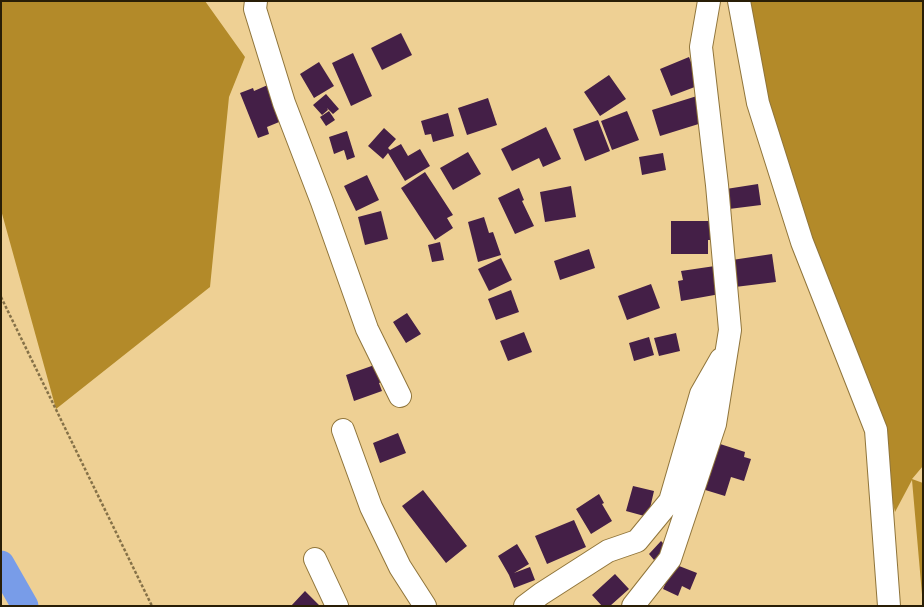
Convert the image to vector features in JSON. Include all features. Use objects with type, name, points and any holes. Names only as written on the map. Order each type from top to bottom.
[{"type":"street","points":[[256,1],[255,9],[284,103],[322,202],[367,329],[400,396]]},
{"type":"street","points":[[633,606],[670,559],[715,424],[727,350],[729,323],[717,185],[701,47],[709,1]]},
{"type":"street","points":[[739,1],[758,103],[802,242],[876,430],[889,606]]},
{"type":"street","points":[[525,606],[608,551],[637,541],[670,501],[701,394],[727,350]]},
{"type":"street","points":[[343,430],[371,507],[400,567],[425,606]]},
{"type":"street","points":[[315,559],[337,606]]},
{"type":"path","points":[[1,297],[152,606]]},
{"type":"shaded area","points":[[1,1],[205,1],[245,57],[229,97],[210,287],[56,409],[1,210]]},
{"type":"shaded area","points":[[739,1],[923,1],[923,466],[912,479],[923,483],[923,606],[912,480],[895,512],[876,430],[802,242]]},
{"type":"building","points":[[401,33],[412,55],[382,70],[371,48]]},
{"type":"building","points":[[353,53],[372,96],[351,106],[332,63]]},
{"type":"building","points":[[689,57],[700,85],[671,96],[660,69]]},
{"type":"building","points":[[319,62],[334,86],[314,98],[300,74]]},
{"type":"building","points":[[609,75],[626,99],[600,116],[584,92]]},
{"type":"building","points":[[270,84],[284,120],[267,127],[269,134],[258,138],[240,93],[253,88],[254,91]]},
{"type":"building","points":[[326,94],[339,109],[333,114],[327,108],[328,110],[322,115],[313,105]]},
{"type":"building","points":[[697,96],[705,122],[660,136],[652,110]]},
{"type":"building","points":[[488,98],[497,125],[467,135],[458,108]]},
{"type":"building","points":[[329,111],[335,120],[326,126],[320,117]]},
{"type":"building","points":[[627,111],[639,140],[612,150],[601,121]]},
{"type":"building","points":[[448,113],[454,136],[433,142],[431,134],[425,135],[421,121]]},
{"type":"building","points":[[598,120],[610,151],[585,161],[573,129]]},
{"type":"building","points":[[546,127],[561,159],[543,167],[539,158],[512,171],[501,149]]},
{"type":"building","points":[[384,128],[396,139],[388,148],[390,150],[401,144],[408,156],[420,149],[430,166],[405,181],[388,153],[383,159],[368,146]]},
{"type":"building","points":[[347,131],[355,157],[347,160],[344,150],[334,154],[329,137]]},
{"type":"building","points":[[468,152],[481,174],[453,190],[440,168]]},
{"type":"building","points":[[663,153],[666,170],[642,175],[639,157]]},
{"type":"building","points":[[425,172],[453,215],[447,218],[453,228],[435,240],[401,188]]},
{"type":"building","points":[[367,175],[379,200],[356,211],[344,186]]},
{"type":"building","points":[[758,184],[761,205],[729,209],[726,189]]},
{"type":"building","points":[[571,186],[576,217],[545,222],[540,192]]},
{"type":"building","points":[[519,188],[524,200],[522,201],[534,226],[515,234],[498,198]]},
{"type":"building","points":[[381,211],[388,239],[365,245],[358,217]]},
{"type":"building","points":[[484,217],[489,233],[493,232],[501,255],[478,262],[468,222]]},
{"type":"building","points":[[671,221],[718,221],[717,240],[708,240],[708,254],[671,254]]},
{"type":"building","points":[[440,242],[444,260],[432,262],[428,245]]},
{"type":"building","points":[[589,249],[595,268],[560,280],[554,261]]},
{"type":"building","points":[[772,254],[776,282],[735,287],[732,260]]},
{"type":"building","points":[[501,258],[512,280],[489,291],[478,269]]},
{"type":"building","points":[[715,266],[720,294],[681,301],[678,281],[683,280],[681,271]]},
{"type":"building","points":[[651,284],[660,308],[627,320],[618,296]]},
{"type":"building","points":[[511,290],[519,312],[496,320],[488,299]]},
{"type":"building","points":[[407,313],[421,334],[406,343],[393,322]]},
{"type":"building","points":[[524,332],[532,352],[508,361],[500,341]]},
{"type":"building","points":[[676,333],[680,351],[659,356],[654,338]]},
{"type":"building","points":[[649,337],[654,355],[634,361],[629,343]]},
{"type":"building","points":[[383,362],[388,380],[379,383],[382,391],[354,401],[346,375]]},
{"type":"building","points":[[398,433],[406,453],[380,463],[373,443]]},
{"type":"building","points":[[717,443],[745,452],[744,457],[751,459],[744,481],[731,477],[725,496],[702,489]]},
{"type":"building","points":[[633,486],[654,491],[648,517],[626,511]]},
{"type":"building","points":[[423,490],[467,546],[446,563],[402,506]]},
{"type":"building","points":[[599,494],[604,503],[602,504],[612,521],[591,534],[576,509]]},
{"type":"building","points":[[574,520],[586,547],[547,564],[535,536]]},
{"type":"building","points":[[661,541],[667,547],[654,560],[649,554]]},
{"type":"building","points":[[517,544],[529,564],[514,573],[530,567],[535,580],[514,588],[509,575],[498,556]]},
{"type":"building","points":[[674,564],[697,573],[690,590],[682,586],[678,596],[663,589]]},
{"type":"building","points":[[615,574],[629,589],[610,606],[602,606],[592,595]]},
{"type":"building","points":[[305,591],[320,606],[291,606]]},
{"type":"waterway","points":[[1,564],[25,606]]}]
